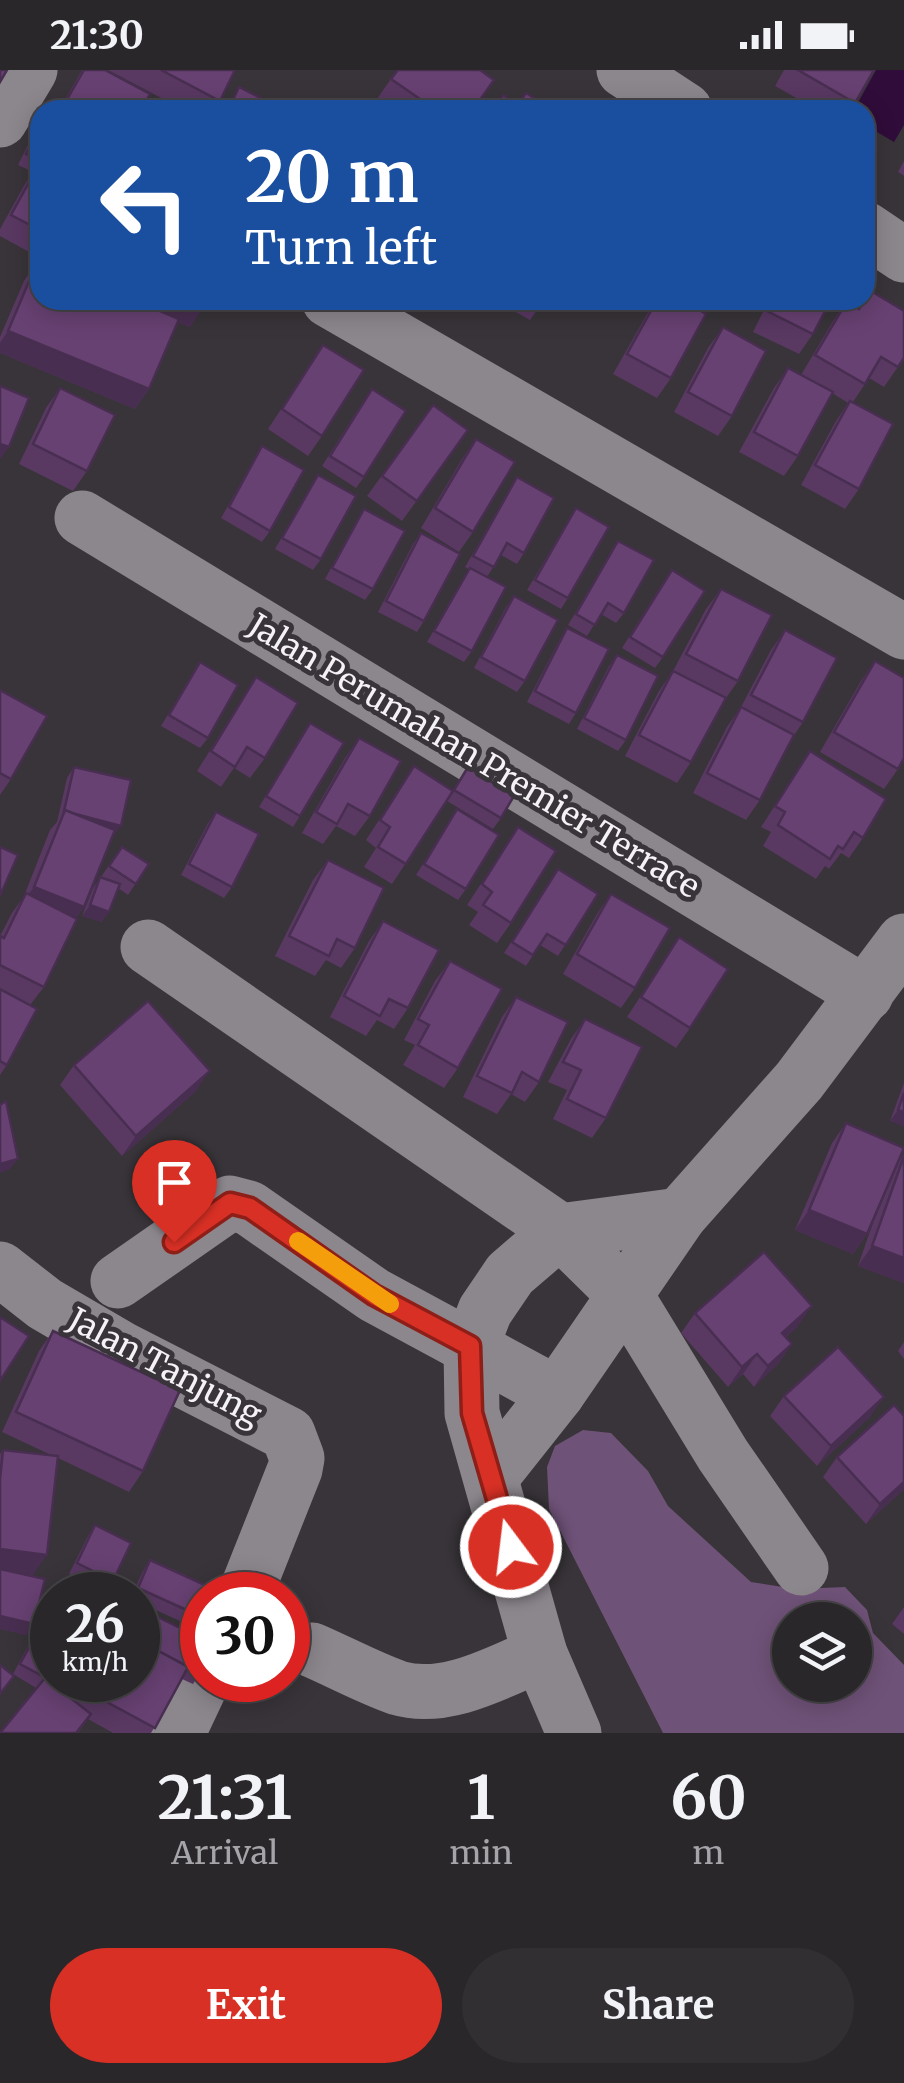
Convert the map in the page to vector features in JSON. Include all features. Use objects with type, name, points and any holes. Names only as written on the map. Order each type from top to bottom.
[{"type":"street","points":[[0,120],[30,70]]},
{"type":"street","points":[[624,70],[670,100]]},
{"type":"street","points":[[875,235],[904,254]]},
{"type":"street","points":[[346,310],[904,632]]},
{"type":"street","name":"Jalan Perumahan Premier Terrace","points":[[82,518],[866,994]]},
{"type":"street","points":[[492,1476],[557,1394],[680,1216],[799,1081],[904,941]]},
{"type":"street","points":[[148,947],[560,1231],[626,1296],[723,1456],[801,1568]]},
{"type":"street","points":[[118,1282],[230,1203],[250,1208],[374,1295],[557,1394]]},
{"type":"street","points":[[574,1733],[540,1654],[472,1413],[470,1346],[485,1311],[510,1274],[560,1231],[680,1216]]},
{"type":"street","name":"Jalan Tanjung","points":[[0,1269],[45,1304],[122,1349],[288,1434],[297,1458],[296,1470],[254,1572]]},
{"type":"street","points":[[312,1650],[400,1688],[425,1691],[487,1677],[540,1654]]},
{"type":"street","points":[[178,1733],[193,1702]]},
{"type":"shaded area","points":[[876,70],[904,70],[904,125],[894,142],[875,131],[875,100],[860,100]]},
{"type":"shaded area","points":[[583,1430],[611,1433],[648,1471],[668,1506],[751,1582],[796,1589],[845,1587],[859,1602],[772,1602],[772,1702],[872,1702],[872,1629],[904,1665],[904,1733],[663,1733],[549,1509],[547,1467],[555,1446]]},
{"type":"building","points":[[84,70],[105,70],[150,94],[147,100],[67,100]]},
{"type":"building","points":[[161,70],[235,70],[218,100]]},
{"type":"building","points":[[398,70],[480,70],[494,80],[480,100],[421,100],[391,79]]},
{"type":"building","points":[[798,70],[874,70],[857,100],[850,100]]},
{"type":"building","points":[[239,87],[265,100],[233,100]]},
{"type":"building","points":[[30,180],[30,225],[11,215]]},
{"type":"building","points":[[30,279],[30,310],[158,310],[179,319],[149,389],[8,331]]},
{"type":"building","points":[[875,293],[904,311],[904,358],[898,367],[881,357],[865,384],[815,355],[842,310],[875,310]]},
{"type":"building","points":[[651,310],[699,310],[706,314],[671,378],[627,354]]},
{"type":"building","points":[[768,310],[826,310],[813,334]]},
{"type":"building","points":[[723,327],[766,351],[732,416],[688,392]]},
{"type":"building","points":[[323,345],[364,370],[322,436],[282,409]]},
{"type":"building","points":[[788,368],[833,392],[798,456],[754,432]]},
{"type":"building","points":[[0,386],[29,398],[9,447],[0,444]]},
{"type":"building","points":[[60,388],[115,415],[87,471],[33,444]]},
{"type":"building","points":[[372,389],[406,411],[364,477],[330,456]]},
{"type":"building","points":[[850,401],[893,424],[859,489],[815,465]]},
{"type":"building","points":[[433,405],[468,430],[417,501],[382,476]]},
{"type":"building","points":[[476,439],[515,462],[473,532],[435,508]]},
{"type":"building","points":[[262,446],[304,470],[270,531],[229,507]]},
{"type":"building","points":[[318,475],[356,496],[321,559],[282,538]]},
{"type":"building","points":[[517,477],[554,498],[524,553],[507,543],[494,567],[473,556]]},
{"type":"building","points":[[576,508],[609,527],[568,598],[535,580]]},
{"type":"building","points":[[364,509],[405,531],[373,589],[332,568]]},
{"type":"building","points":[[421,533],[460,554],[424,621],[386,601]]},
{"type":"building","points":[[618,541],[654,560],[624,613],[608,603],[595,625],[576,614]]},
{"type":"building","points":[[470,568],[506,587],[472,651],[434,631]]},
{"type":"building","points":[[672,570],[705,591],[663,657],[630,637]]},
{"type":"building","points":[[721,589],[772,615],[738,681],[686,654]]},
{"type":"building","points":[[514,596],[558,620],[525,681],[481,657]]},
{"type":"building","points":[[567,628],[609,649],[576,713],[535,691]]},
{"type":"building","points":[[785,630],[837,658],[803,722],[751,695]]},
{"type":"building","points":[[617,655],[658,676],[626,740],[584,718]]},
{"type":"building","points":[[875,661],[904,678],[904,758],[898,769],[834,732]]},
{"type":"building","points":[[200,662],[238,685],[208,738],[169,715]]},
{"type":"building","points":[[673,671],[726,698],[691,762],[639,735]]},
{"type":"building","points":[[256,677],[298,703],[265,758],[247,747],[235,767],[211,751]]},
{"type":"building","points":[[0,690],[47,716],[11,779],[0,773]]},
{"type":"building","points":[[741,707],[794,735],[760,800],[707,773]]},
{"type":"building","points":[[310,723],[344,743],[300,816],[266,796]]},
{"type":"building","points":[[359,738],[401,761],[370,816],[348,804],[337,824],[316,812]]},
{"type":"building","points":[[810,751],[886,799],[863,838],[854,832],[843,849],[838,846],[830,859],[778,825],[785,812],[775,806]]},
{"type":"building","points":[[414,766],[453,791],[406,864],[378,847],[390,827],[380,820]]},
{"type":"building","points":[[74,767],[131,780],[121,826],[64,811]]},
{"type":"building","points":[[468,767],[514,796],[501,818],[454,790]]},
{"type":"building","points":[[457,809],[499,835],[466,889],[424,864]]},
{"type":"building","points":[[65,810],[115,830],[84,907],[34,887]]},
{"type":"building","points":[[216,812],[259,834],[232,887],[189,864]]},
{"type":"building","points":[[518,827],[556,851],[511,923],[483,905],[492,892],[482,884]]},
{"type":"building","points":[[0,847],[18,855],[0,896]]},
{"type":"building","points":[[122,847],[149,864],[136,884],[109,866]]},
{"type":"building","points":[[328,860],[384,888],[355,948],[337,939],[329,956],[289,936]]},
{"type":"building","points":[[558,869],[598,894],[566,945],[547,934],[533,955],[512,942]]},
{"type":"building","points":[[100,877],[120,884],[109,912],[90,905]]},
{"type":"building","points":[[26,893],[77,919],[44,987],[0,965],[0,936],[4,938]]},
{"type":"building","points":[[611,894],[670,928],[635,988],[577,954]]},
{"type":"building","points":[[383,921],[439,950],[408,1008],[389,999],[380,1016],[344,996]]},
{"type":"building","points":[[679,937],[728,969],[690,1028],[641,997]]},
{"type":"building","points":[[450,961],[502,989],[458,1068],[418,1045],[429,1025],[418,1019]]},
{"type":"building","points":[[0,989],[37,1009],[7,1065],[0,1061]]},
{"type":"building","points":[[516,997],[568,1022],[539,1082],[522,1072],[512,1093],[477,1076]]},
{"type":"building","points":[[148,1001],[210,1071],[136,1136],[74,1065]]},
{"type":"building","points":[[585,1019],[642,1047],[606,1118],[567,1099],[581,1070],[563,1062]]},
{"type":"building","points":[[6,1101],[18,1159],[0,1164],[0,1105]]},
{"type":"building","points":[[846,1123],[904,1148],[867,1234],[809,1210]]},
{"type":"building","points":[[904,1156],[904,1258],[872,1246]]},
{"type":"building","points":[[764,1252],[812,1306],[782,1333],[792,1344],[768,1366],[757,1354],[742,1367],[695,1313]]},
{"type":"building","points":[[0,1317],[29,1336],[0,1381]]},
{"type":"building","points":[[53,1331],[180,1390],[143,1471],[16,1412]]},
{"type":"building","points":[[838,1347],[884,1397],[831,1446],[784,1396]]},
{"type":"building","points":[[894,1405],[904,1416],[904,1482],[880,1504],[837,1457]]},
{"type":"building","points":[[3,1450],[58,1456],[47,1555],[0,1549]]},
{"type":"building","points":[[95,1525],[131,1543],[117,1572],[95,1572],[77,1563]]},
{"type":"building","points":[[150,1560],[180,1574],[180,1607],[160,1598],[160,1572],[145,1572]]},
{"type":"building","points":[[0,1569],[30,1576],[30,1623],[0,1616]]},
{"type":"building","points":[[160,1618],[180,1628],[180,1662],[160,1652]]},
{"type":"building","points":[[30,1646],[30,1669],[20,1664]]},
{"type":"building","points":[[160,1652],[180,1663],[180,1682],[155,1728],[107,1702],[160,1702]]},
{"type":"building","points":[[0,1665],[14,1676],[0,1694]]},
{"type":"building","points":[[30,1696],[30,1702],[76,1702],[91,1714],[76,1733],[0,1733]]},
{"type":"slow traffic","points":[[298,1241],[390,1304]]},
{"type":"route","points":[[174,1242],[230,1203],[250,1208],[374,1295],[470,1346],[472,1413],[511,1547]]}]
